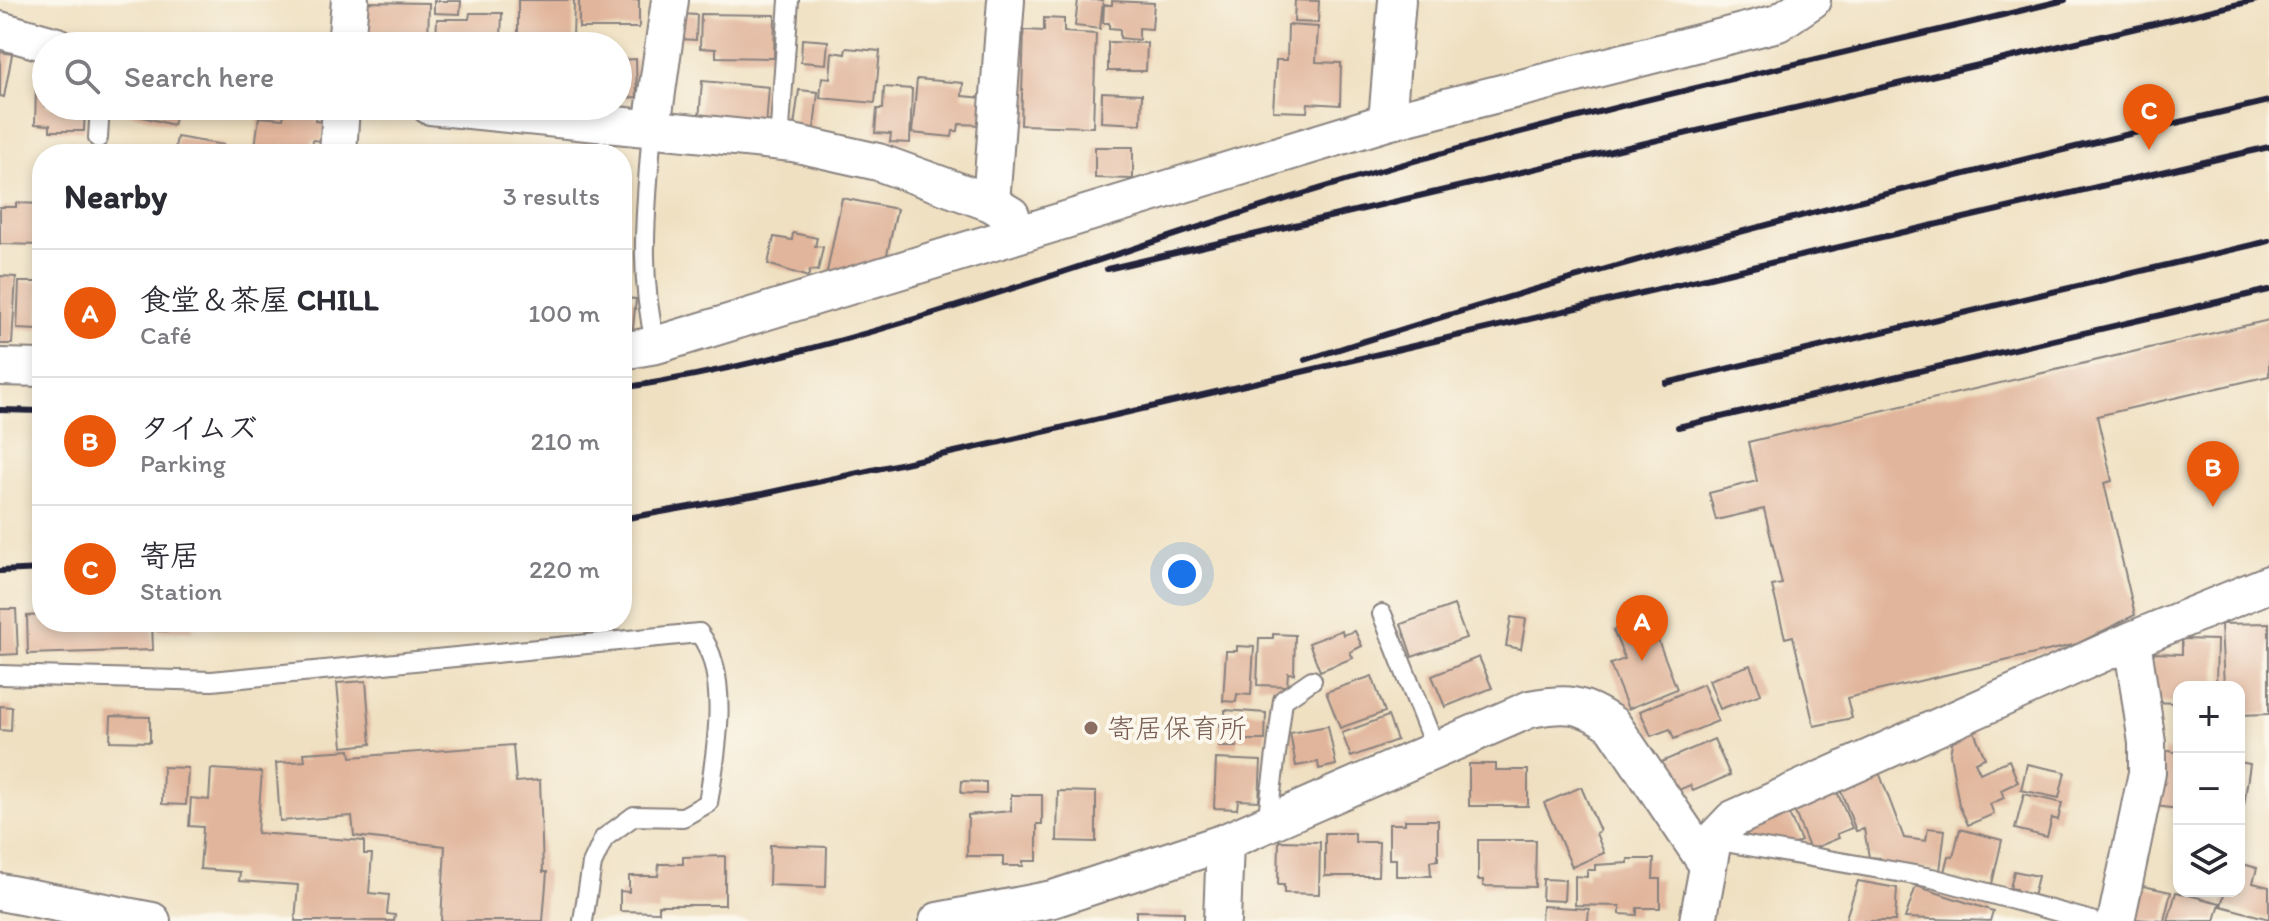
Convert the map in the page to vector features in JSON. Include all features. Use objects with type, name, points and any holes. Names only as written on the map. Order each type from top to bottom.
[{"type":"street","points":[[347,32],[350,0]]},
{"type":"street","points":[[652,127],[670,0]]},
{"type":"street","points":[[991,203],[1006,0]]},
{"type":"street","points":[[1387,122],[1397,0]]},
{"type":"street","points":[[639,348],[1036,231],[1387,122],[1778,23],[1812,0]]},
{"type":"street","points":[[0,30],[32,39]]},
{"type":"street","points":[[339,144],[340,120]]},
{"type":"street","points":[[578,120],[779,142],[878,162],[991,203],[1036,231]]},
{"type":"street","points":[[0,367],[32,368]]},
{"type":"street","points":[[1698,921],[1710,852],[1733,819],[2132,640],[2269,584]]},
{"type":"street","points":[[2116,921],[2147,773],[2147,743],[2132,640]]},
{"type":"street","points":[[938,921],[1052,910],[1225,842],[1530,709],[1559,703],[1591,709],[1613,725],[1710,852]]},
{"type":"street","points":[[1222,921],[1225,842]]},
{"type":"street","points":[[0,892],[152,921]]},
{"type":"lane","points":[[779,142],[789,0]]},
{"type":"lane","points":[[98,138],[99,120]]},
{"type":"lane","points":[[639,348],[652,127]]},
{"type":"lane","points":[[1382,614],[1436,750]]},
{"type":"lane","points":[[0,675],[212,681],[699,633],[710,647],[721,727],[708,803],[683,817],[634,816],[604,838],[592,864],[583,921]]},
{"type":"lane","points":[[1267,823],[1283,700],[1312,680]]},
{"type":"lane","points":[[1710,852],[1932,878],[2092,921]]},
{"type":"building","points":[[518,0],[574,0],[573,32],[518,32]]},
{"type":"building","points":[[579,0],[639,0],[639,28],[579,28]]},
{"type":"building","points":[[1078,0],[1103,0],[1100,29],[1075,26]]},
{"type":"building","points":[[1295,0],[1319,1],[1318,23],[1294,22]]},
{"type":"building","points":[[434,1],[461,1],[460,14],[434,13]]},
{"type":"building","points":[[1112,1],[1154,3],[1152,29],[1139,28],[1139,40],[1120,38],[1120,29],[1109,28],[1109,23],[1103,23],[1104,5],[1112,5]]},
{"type":"building","points":[[362,2],[429,3],[428,32],[361,32]]},
{"type":"building","points":[[470,13],[502,13],[501,32],[436,32],[437,19],[469,19]]},
{"type":"building","points":[[679,14],[697,15],[696,40],[679,39]]},
{"type":"building","points":[[701,14],[775,15],[774,58],[716,57],[716,49],[700,48]]},
{"type":"building","points":[[1044,18],[1064,19],[1064,32],[1096,34],[1093,127],[1021,125],[1024,30],[1044,31]]},
{"type":"building","points":[[1288,25],[1318,27],[1316,62],[1341,63],[1340,105],[1308,103],[1307,112],[1273,111],[1276,60],[1287,60]]},
{"type":"building","points":[[802,39],[828,41],[826,64],[801,62]]},
{"type":"building","points":[[1108,42],[1147,43],[1146,71],[1108,71]]},
{"type":"building","points":[[846,48],[880,51],[875,103],[820,98],[822,77],[830,78],[832,52],[845,54]]},
{"type":"building","points":[[0,52],[12,54],[4,97],[0,96]]},
{"type":"building","points":[[632,59],[636,59],[637,97],[632,97]]},
{"type":"building","points":[[917,79],[963,83],[962,96],[985,98],[983,125],[959,124],[958,131],[953,131],[952,137],[912,133]]},
{"type":"building","points":[[702,81],[769,87],[766,127],[699,120]]},
{"type":"building","points":[[884,87],[912,89],[910,143],[890,142],[891,134],[875,133],[877,109],[883,109]]},
{"type":"building","points":[[799,90],[818,92],[814,129],[794,126]]},
{"type":"building","points":[[1102,92],[1142,94],[1141,124],[1101,122]]},
{"type":"building","points":[[35,120],[84,120],[84,131],[50,131],[50,125],[35,124]]},
{"type":"building","points":[[154,120],[174,120],[173,125]]},
{"type":"building","points":[[259,120],[324,122],[322,141],[313,140],[312,144],[255,144]]},
{"type":"building","points":[[177,137],[218,144],[176,144]]},
{"type":"building","points":[[1095,147],[1133,147],[1133,179],[1095,178]]},
{"type":"building","points":[[842,198],[897,209],[884,268],[843,276],[827,272]]},
{"type":"building","points":[[16,203],[32,204],[32,245],[0,244],[0,207],[16,207]]},
{"type":"building","points":[[793,233],[817,238],[815,246],[823,247],[818,271],[810,270],[808,277],[768,264],[774,237],[792,240]]},
{"type":"building","points":[[0,276],[16,277],[12,344],[0,344]]},
{"type":"building","points":[[19,282],[32,282],[32,330],[17,329]]},
{"type":"building","points":[[632,299],[636,299],[632,328]]},
{"type":"building","points":[[2269,320],[2269,376],[2097,416],[2112,481],[2104,483],[2135,615],[2077,644],[1847,698],[1852,718],[1814,726],[1793,636],[1785,638],[1772,586],[1782,584],[1764,509],[1716,520],[1709,493],[1757,481],[1748,442]]},
{"type":"building","points":[[1454,605],[1466,638],[1412,657],[1401,624]]},
{"type":"building","points":[[0,609],[16,609],[18,654],[0,655]]},
{"type":"building","points":[[27,616],[32,616],[32,632],[152,632],[153,650],[28,654]]},
{"type":"building","points":[[1511,617],[1526,619],[1521,649],[1506,646]]},
{"type":"building","points":[[1649,617],[1677,689],[1628,709],[1610,664],[1625,659],[1613,630]]},
{"type":"building","points":[[2269,623],[2269,714],[2245,715],[2245,681],[2224,681],[2221,624]]},
{"type":"building","points":[[1342,630],[1343,635],[1355,631],[1362,646],[1350,652],[1353,658],[1320,671],[1309,643]]},
{"type":"building","points":[[1273,634],[1295,635],[1294,674],[1288,673],[1287,686],[1257,685],[1259,638],[1273,638]]},
{"type":"building","points":[[2182,639],[2217,640],[2216,681],[2173,681],[2173,703],[2151,702],[2153,653],[2182,654]]},
{"type":"building","points":[[1237,646],[1254,647],[1251,695],[1237,694],[1236,702],[1223,701],[1226,651],[1237,651]]},
{"type":"building","points":[[1479,657],[1492,688],[1445,707],[1432,676]]},
{"type":"building","points":[[1750,665],[1761,694],[1720,709],[1709,680]]},
{"type":"building","points":[[1372,676],[1385,712],[1340,728],[1326,692]]},
{"type":"building","points":[[366,681],[371,744],[343,747],[337,683]]},
{"type":"building","points":[[1703,684],[1718,721],[1674,739],[1670,729],[1651,736],[1640,711]]},
{"type":"building","points":[[0,706],[12,707],[11,731],[0,730]]},
{"type":"building","points":[[1225,710],[1266,713],[1265,740],[1237,740],[1237,747],[1219,747],[1220,724],[1225,724]]},
{"type":"building","points":[[111,716],[150,717],[150,742],[110,741]]},
{"type":"building","points":[[1388,716],[1397,740],[1351,757],[1342,733]]},
{"type":"building","points":[[1328,726],[1336,765],[1319,769],[1318,762],[1296,766],[1290,733]]},
{"type":"building","points":[[1973,729],[1985,758],[1975,762],[1980,773],[2009,760],[2018,782],[2001,790],[2004,798],[1990,804],[1994,814],[1968,825],[1959,805],[1950,754],[1953,738]]},
{"type":"building","points":[[1714,739],[1730,775],[1693,791],[1690,785],[1672,793],[1659,763]]},
{"type":"building","points":[[513,745],[516,782],[540,780],[543,872],[547,872],[543,921],[441,921],[445,846],[354,836],[352,816],[280,821],[276,763],[305,761],[304,753],[350,750],[351,757]]},
{"type":"building","points":[[2164,750],[2173,752],[2173,808],[2155,806]]},
{"type":"building","points":[[1216,759],[1261,761],[1259,801],[1238,800],[1237,809],[1214,808]]},
{"type":"building","points":[[2245,763],[2250,764],[2245,798]]},
{"type":"building","points":[[1469,764],[1496,764],[1496,770],[1528,770],[1528,806],[1469,806]]},
{"type":"building","points":[[2027,764],[2065,772],[2059,798],[2021,790]]},
{"type":"building","points":[[163,767],[188,768],[186,805],[162,804]]},
{"type":"building","points":[[211,769],[262,772],[257,833],[364,841],[364,854],[372,854],[369,893],[389,895],[387,914],[395,915],[394,921],[295,921],[298,885],[239,881],[240,872],[200,869],[203,827],[189,826],[191,798],[209,800]]},
{"type":"building","points":[[1879,772],[1904,838],[1926,841],[1928,828],[1945,830],[1940,871],[1879,863],[1880,858],[1869,857],[1864,829],[1856,831],[1839,786]]},
{"type":"building","points":[[962,781],[986,782],[986,794],[961,793]]},
{"type":"building","points":[[1581,787],[1600,831],[1596,833],[1604,853],[1572,867],[1544,803]]},
{"type":"building","points":[[1836,789],[1852,828],[1837,834],[1839,838],[1810,850],[1792,805]]},
{"type":"building","points":[[1058,791],[1096,792],[1096,842],[1057,841]]},
{"type":"building","points":[[2024,794],[2062,803],[2058,820],[2052,818],[2047,837],[2015,829]]},
{"type":"building","points":[[1011,795],[1042,795],[1042,824],[1037,824],[1037,861],[1023,861],[1023,866],[1003,866],[1003,856],[967,856],[968,815],[1011,811]]},
{"type":"building","points":[[1787,810],[1801,841],[1789,847],[1749,840],[1744,829]]},
{"type":"building","points":[[1405,820],[1438,820],[1438,860],[1430,861],[1431,876],[1396,876],[1396,859],[1389,859],[1389,824],[1405,824]]},
{"type":"building","points":[[1960,829],[2002,840],[1992,884],[1944,872],[1948,856],[1953,857]]},
{"type":"building","points":[[1325,833],[1355,833],[1355,842],[1379,842],[1378,876],[1325,876]]},
{"type":"building","points":[[1478,840],[1536,840],[1535,887],[1483,886],[1483,880],[1478,880]]},
{"type":"building","points":[[1279,841],[1320,842],[1319,894],[1284,893],[1284,885],[1278,885]]},
{"type":"building","points":[[770,845],[827,847],[826,887],[769,885]]},
{"type":"building","points":[[725,856],[725,905],[659,905],[659,912],[620,911],[620,891],[629,892],[629,876],[658,876],[659,864],[683,864],[683,857]]},
{"type":"building","points":[[1628,859],[1654,859],[1653,879],[1660,879],[1660,908],[1637,908],[1637,915],[1620,914],[1620,906],[1575,905],[1575,876],[1587,877],[1587,870],[1595,870],[1595,865],[1628,863]]},
{"type":"building","points":[[2245,865],[2257,868],[2253,883],[2269,887],[2269,919],[2221,906],[2223,897],[2245,897]]},
{"type":"building","points":[[2014,871],[2038,876],[2032,901],[2014,897],[2016,889],[2010,888]]},
{"type":"building","points":[[1543,879],[1565,880],[1564,901],[1542,900]]},
{"type":"building","points":[[1858,881],[1897,888],[1895,921],[1845,921]]},
{"type":"building","points":[[1916,886],[1993,911],[1990,921],[1905,918]]},
{"type":"building","points":[[2143,886],[2171,892],[2164,921],[2135,919]]},
{"type":"building","points":[[2175,897],[2196,897],[2220,903],[2215,921],[2168,921]]},
{"type":"building","points":[[1542,906],[1589,909],[1588,921],[1541,921]]},
{"type":"building","points":[[1136,911],[1184,912],[1184,921],[1136,921]]},
{"type":"railway","points":[[632,386],[712,372],[888,327],[1322,188],[1506,136],[2065,0]]},
{"type":"railway","points":[[1107,269],[2256,0]]},
{"type":"railway","points":[[1305,360],[1424,322],[1784,220],[2269,101]]},
{"type":"railway","points":[[632,517],[762,494],[996,443],[2269,147]]},
{"type":"railway","points":[[1666,383],[2269,241]]},
{"type":"railway","points":[[1678,427],[2269,290]]},
{"type":"railway","points":[[0,410],[32,411]]},
{"type":"railway","points":[[0,571],[32,569]]},
{"type":"place","name":"寄居","points":[[2149,150]]},
{"type":"place","name":"タイムズ","points":[[2213,507]]},
{"type":"place","name":"食堂＆茶屋 CHILL","points":[[1642,661]]},
{"type":"place","name":"寄居保育所","points":[[1091,728]]}]
